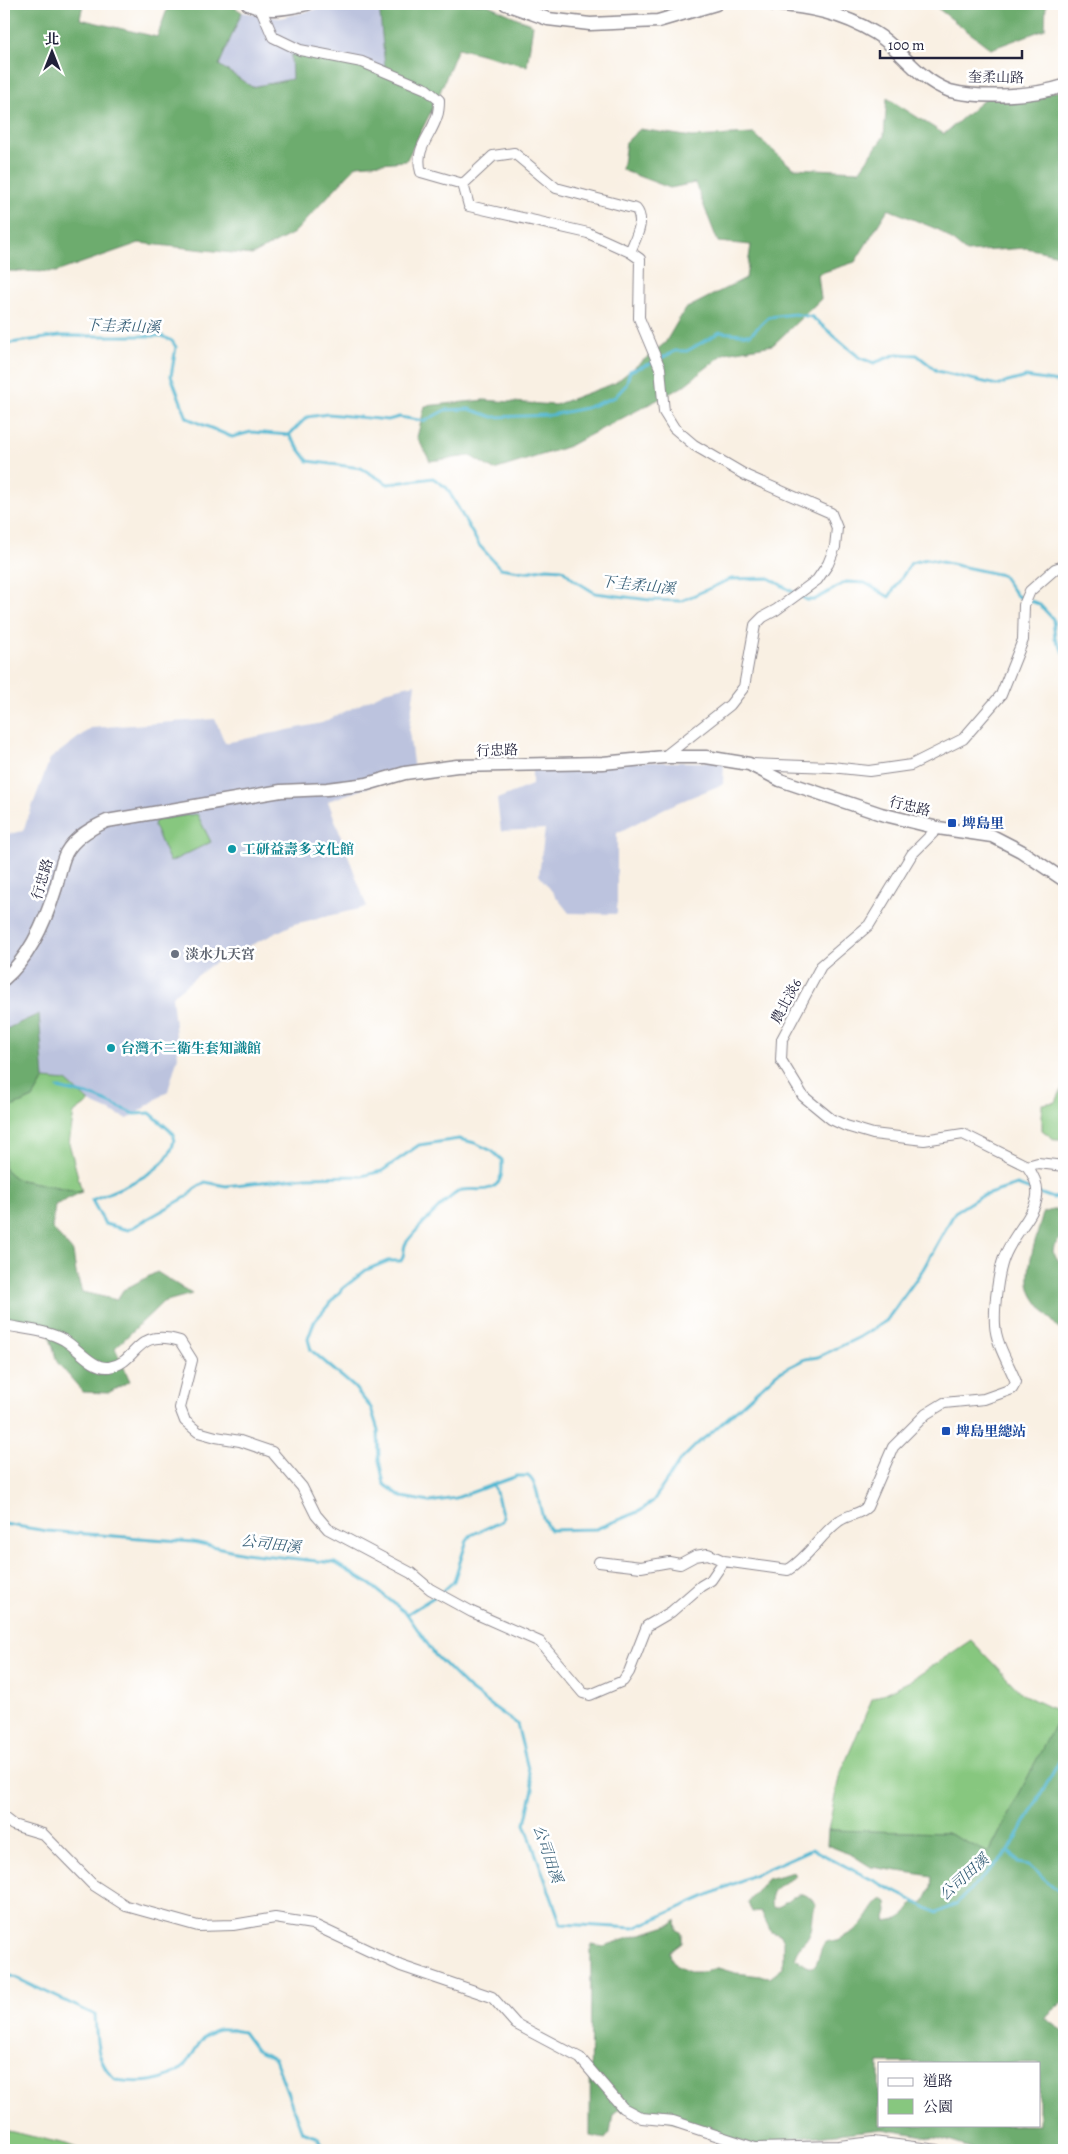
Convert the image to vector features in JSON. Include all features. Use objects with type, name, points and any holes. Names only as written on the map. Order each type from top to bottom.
[{"type":"street","points":[[248,4],[261,9],[282,9],[308,4]]},
{"type":"street","points":[[506,4],[548,19],[590,24],[658,21],[716,4]]},
{"type":"street","name":"奎柔山路","points":[[772,4],[811,8],[853,21],[876,33],[895,48],[924,76],[949,90],[982,95],[1032,93],[1064,86]]},
{"type":"street","points":[[261,9],[273,37],[300,50],[362,62],[426,89],[439,100],[438,115],[419,155],[421,172],[464,184]]},
{"type":"street","points":[[464,184],[493,156],[514,153],[556,188],[636,210],[640,214],[641,220],[630,252]]},
{"type":"street","points":[[464,184],[469,206],[588,233],[630,252],[640,259],[639,318],[660,368],[664,412],[674,428],[694,445],[747,476],[831,513],[837,528],[835,547],[828,564],[817,580],[776,610],[763,617],[755,625],[744,686],[740,693],[730,705],[664,757]]},
{"type":"street","points":[[749,764],[831,767],[869,771],[910,765],[964,739],[1001,695],[1023,640],[1024,605],[1030,590],[1054,569],[1064,566]]},
{"type":"street","name":"行忠路","points":[[4,979],[37,939],[52,900],[65,854],[82,835],[107,821],[281,791],[327,789],[367,784],[405,773],[457,766],[603,763],[664,757],[706,757],[749,764],[780,780],[813,793],[881,814],[938,828],[992,836],[1021,851],[1064,880]]},
{"type":"street","name":"農北淡6","points":[[938,828],[912,854],[869,925],[821,966],[782,1039],[781,1060],[804,1096],[832,1119],[846,1126],[873,1134],[924,1140],[964,1134],[1027,1166]]},
{"type":"street","points":[[599,1562],[641,1567],[669,1562],[680,1564],[695,1556],[708,1554],[724,1561],[788,1570],[808,1554],[829,1529],[842,1519],[862,1513],[867,1507],[893,1447],[926,1414],[944,1403],[984,1399],[1012,1389],[1016,1382],[996,1334],[996,1297],[1005,1254],[1038,1200],[1039,1187],[1036,1177],[1027,1166],[1038,1163],[1064,1166]]},
{"type":"street","points":[[4,1325],[62,1339],[97,1365],[109,1367],[122,1362],[146,1340],[166,1337],[180,1341],[192,1360],[180,1408],[185,1421],[198,1432],[216,1437],[240,1440],[272,1452],[302,1487],[316,1515],[328,1529],[411,1573],[430,1589],[472,1612],[540,1642],[583,1692],[590,1695],[623,1681],[629,1672],[647,1626],[671,1612],[700,1586],[711,1580],[724,1561]]},
{"type":"street","points":[[4,1818],[13,1825],[44,1834],[92,1884],[126,1906],[198,1926],[233,1925],[275,1918],[312,1924],[401,1966],[492,1997],[516,2024],[580,2058],[623,2108],[642,2118],[674,2121],[756,2148],[839,2146],[873,2142],[938,2150]]},
{"type":"shaded area","points":[[338,4],[379,4],[385,67],[291,55],[292,79],[252,87],[219,65],[242,12],[280,18]]},
{"type":"shaded area","points":[[415,684],[409,731],[414,771],[328,801],[367,907],[294,924],[211,965],[172,996],[178,1056],[168,1091],[128,1119],[89,1102],[66,1081],[44,1079],[38,1014],[4,1030],[4,835],[23,831],[50,759],[91,728],[215,719],[225,743],[322,723],[389,690]]},
{"type":"shaded area","points":[[532,762],[724,762],[723,784],[665,808],[617,833],[617,914],[569,913],[539,875],[545,829],[501,831],[497,799],[532,785]]},
{"type":"green space","points":[[4,4],[83,4],[80,19],[157,37],[169,4],[229,4],[242,12],[219,65],[252,87],[292,79],[291,55],[315,55],[385,67],[379,4],[486,4],[533,25],[527,66],[458,48],[436,102],[406,161],[357,165],[294,233],[252,255],[139,243],[56,272],[4,271]]},
{"type":"green space","points":[[932,4],[1046,4],[1045,29],[991,49]]},
{"type":"green space","points":[[1064,91],[1064,256],[1026,248],[966,252],[939,230],[888,209],[855,262],[818,274],[821,299],[773,345],[725,353],[682,387],[567,447],[494,470],[470,456],[430,461],[417,437],[425,406],[484,400],[555,405],[615,383],[665,343],[685,309],[746,278],[751,245],[718,242],[695,183],[670,188],[622,170],[626,142],[640,129],[692,137],[754,134],[793,168],[859,171],[884,136],[887,98],[944,134],[987,97]]},
{"type":"green space","points":[[197,814],[211,842],[170,862],[154,826],[155,821]]},
{"type":"green space","points":[[39,1014],[44,1079],[33,1098],[4,1110],[4,1030]]},
{"type":"green space","points":[[44,1079],[66,1081],[89,1102],[74,1113],[69,1143],[82,1192],[16,1179],[4,1168],[4,1110],[33,1098]]},
{"type":"green space","points":[[1064,1084],[1064,1140],[1055,1140],[1042,1130],[1042,1104],[1056,1102]]},
{"type":"green space","points":[[4,1168],[16,1179],[82,1192],[55,1205],[52,1228],[73,1252],[76,1273],[82,1292],[117,1300],[123,1290],[157,1272],[192,1294],[163,1302],[115,1348],[130,1381],[108,1393],[83,1392],[57,1362],[47,1327],[4,1319]]},
{"type":"green space","points":[[1052,1210],[1064,1210],[1061,1238],[1054,1246],[1053,1252],[1064,1267],[1064,1335],[1033,1296],[1029,1277],[1032,1255],[1043,1213]]},
{"type":"green space","points":[[971,1640],[1022,1694],[1061,1713],[989,1853],[947,1833],[828,1830],[839,1777],[872,1699],[910,1681]]},
{"type":"green space","points":[[1064,1706],[1064,2001],[1044,2018],[1064,2031],[1064,2150],[977,2150],[942,2139],[882,2129],[789,2139],[770,2144],[768,2150],[639,2111],[618,2110],[613,2114],[610,2133],[605,2139],[590,2136],[591,1944],[604,1946],[673,1924],[676,1920],[677,1930],[682,1933],[682,1943],[670,1952],[671,1958],[677,1966],[689,1972],[704,1972],[718,1968],[735,1973],[770,1977],[783,1967],[783,1939],[781,1935],[771,1932],[761,1911],[752,1912],[748,1902],[767,1879],[794,1872],[796,1876],[775,1889],[771,1904],[774,1908],[799,1894],[804,1894],[816,1905],[810,1933],[797,1950],[795,1957],[809,1967],[814,1966],[825,1943],[840,1939],[857,1929],[879,1901],[883,1899],[887,1902],[888,1912],[885,1922],[898,1919],[913,1904],[924,1902],[931,1888],[932,1876],[871,1867],[852,1855],[827,1845],[828,1830],[947,1833],[989,1853]]},
{"type":"green space","points":[[4,2130],[66,2144],[82,2150],[4,2150]]},
{"type":"waterway","points":[[289,435],[307,417],[328,414],[388,420],[399,417],[425,421],[445,410],[469,409],[493,417],[551,415],[586,408],[615,397],[626,385],[630,371],[652,363],[675,351],[687,351],[720,332],[750,335],[769,317],[794,314],[812,317],[860,358],[874,363],[897,354],[917,355],[937,371],[997,385],[1026,377],[1064,383]]},
{"type":"waterway","name":"下圭柔山溪","points":[[4,344],[59,336],[162,336],[172,341],[176,347],[171,376],[187,418],[232,437],[251,432],[289,435],[308,461],[361,468],[388,484],[433,478],[447,488],[479,545],[500,568],[526,572],[547,568],[562,569],[574,580],[595,593],[650,600],[681,601],[731,579],[769,578],[807,600],[814,600],[846,582],[865,583],[889,597],[911,563],[927,559],[1002,575],[1017,596],[1039,604],[1053,619],[1055,638],[1064,653]]},
{"type":"waterway","points":[[58,1088],[96,1097],[135,1114],[150,1113],[174,1134],[172,1147],[166,1159],[156,1168],[131,1183],[92,1200],[105,1224],[128,1230],[188,1196],[194,1189],[205,1182],[226,1186],[306,1177],[362,1176],[382,1171],[419,1145],[459,1139],[475,1143],[492,1151],[502,1160],[501,1176],[496,1185],[484,1190],[462,1190],[450,1198],[424,1222],[406,1243],[401,1261],[388,1261],[366,1270],[342,1289],[314,1322],[308,1339],[311,1350],[354,1387],[371,1408],[378,1430],[379,1460],[384,1484],[402,1497],[429,1502],[456,1498],[517,1476],[528,1476],[535,1487],[543,1516],[550,1530],[596,1529],[640,1511],[653,1501],[679,1462],[777,1373],[805,1359],[818,1357],[860,1337],[886,1321],[922,1271],[955,1212],[979,1197],[1017,1185],[1053,1198],[1064,1196]]},
{"type":"waterway","points":[[407,1614],[442,1592],[454,1581],[467,1540],[471,1535],[502,1521],[503,1517],[494,1485]]},
{"type":"waterway","name":"公司田溪","points":[[4,1524],[47,1531],[193,1542],[244,1553],[335,1563],[371,1585],[407,1614],[435,1655],[469,1689],[517,1724],[533,1789],[525,1824],[561,1924],[634,1928],[812,1849],[937,1913],[956,1904],[1009,1851],[1064,1753]]},
{"type":"waterway","points":[[1009,1851],[1018,1863],[1029,1865],[1064,1896]]},
{"type":"waterway","points":[[4,1977],[12,1976],[95,2015],[100,2057],[115,2080],[143,2082],[170,2076],[185,2065],[208,2034],[219,2029],[243,2032],[256,2050],[275,2059],[302,2132],[317,2137],[326,2150]]},
{"type":"place","name":"埤島里","points":[[952,823]]},
{"type":"place","name":"工研益壽多文化館","points":[[232,849]]},
{"type":"place","name":"淡水九天宮","points":[[175,954]]},
{"type":"place","name":"台灣不二衛生套知識館","points":[[111,1048]]},
{"type":"place","name":"埤島里總站","points":[[946,1431]]}]
